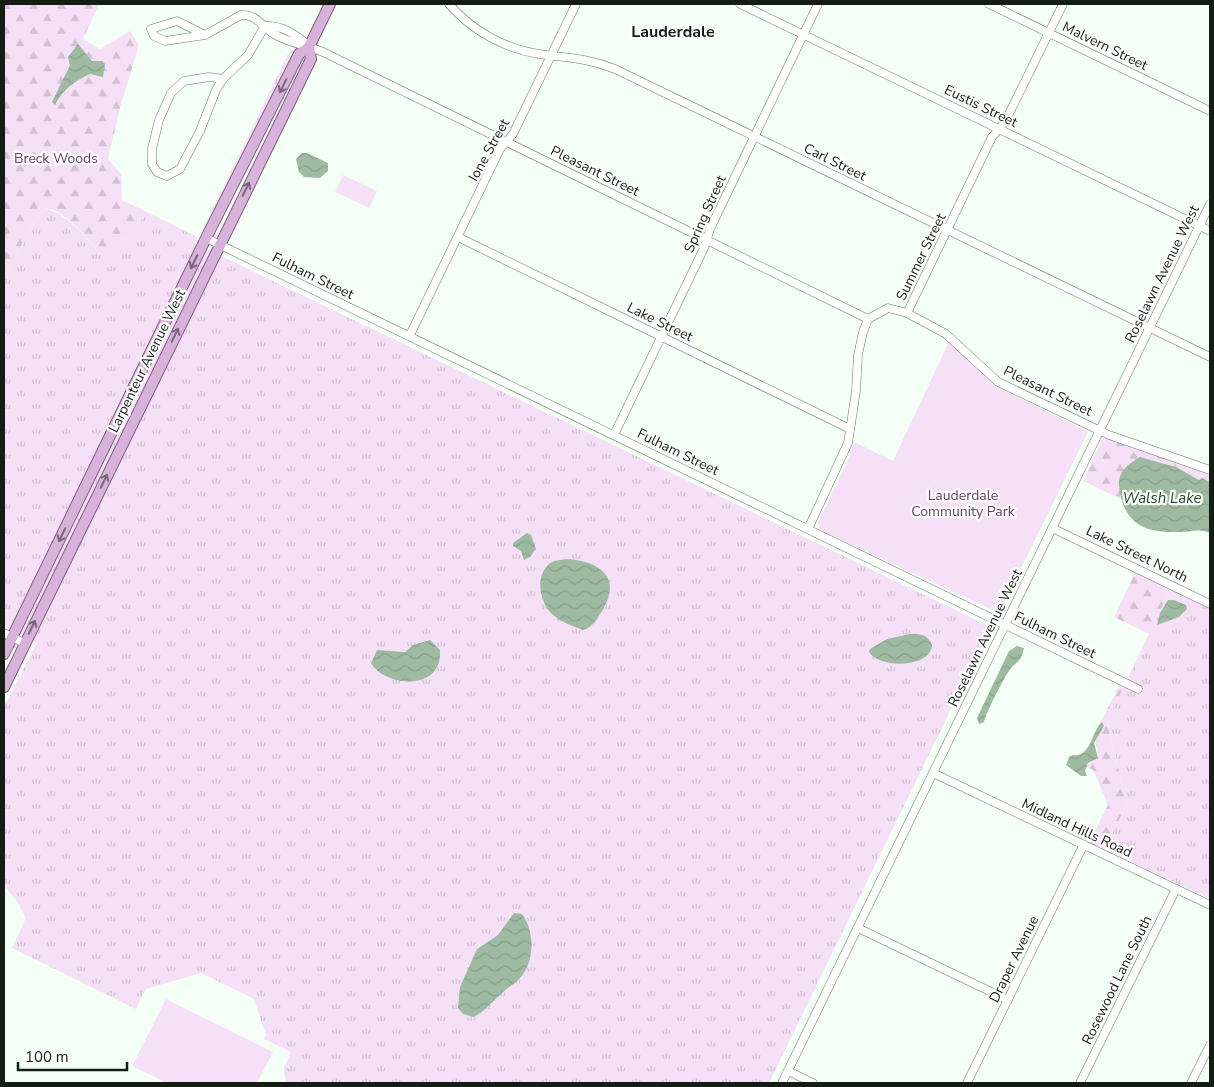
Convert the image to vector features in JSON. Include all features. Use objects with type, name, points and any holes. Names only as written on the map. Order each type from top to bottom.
[{"type":"main road","name":"Larpenteur Avenue West","points":[[4,654],[8,635],[206,238],[299,54],[309,46],[330,4]]},
{"type":"main road","name":"Larpenteur Avenue West","points":[[4,687],[311,59],[309,46]]},
{"type":"street","name":"Carl Street","points":[[449,4],[462,17],[496,41],[520,50],[598,62],[1210,357]]},
{"type":"street","name":"Ione Street","points":[[410,336],[506,141],[513,134],[576,4]]},
{"type":"street","name":"Eustis Street","points":[[740,4],[1210,231]]},
{"type":"street","name":"Spring Street","points":[[614,435],[818,4]]},
{"type":"street","name":"Malvern Street","points":[[989,4],[1210,111]]},
{"type":"street","name":"Summer Street","points":[[868,319],[888,308],[907,313],[992,137],[1005,122],[1063,4]]},
{"type":"street","name":"Pleasant Street","points":[[204,35],[177,21],[152,29],[154,36],[165,41],[204,35],[241,15],[248,14],[272,33],[291,42],[309,46],[868,319]]},
{"type":"street","points":[[223,79],[209,77],[184,81],[175,87],[161,115],[154,138],[151,159],[157,172],[167,176],[180,169],[200,131],[216,90],[223,79],[248,55],[265,26]]},
{"type":"street","name":"Roselawn Avenue West","points":[[782,1083],[1210,204]]},
{"type":"street","name":"Lake Street","points":[[458,237],[850,429]]},
{"type":"street","name":"Fulham Street","points":[[206,238],[1138,689]]},
{"type":"street","name":"Pleasant Street","points":[[907,313],[946,334],[998,382],[1109,434],[1210,470]]},
{"type":"street","points":[[808,529],[844,454],[856,391],[858,355],[868,319]]},
{"type":"street","name":"Lake Street North","points":[[1052,528],[1210,604]]},
{"type":"street","points":[[8,635],[24,643]]},
{"type":"street","name":"Midland Hills Road","points":[[933,773],[1210,905]]},
{"type":"street","name":"Draper Avenue","points":[[967,1083],[1083,846]]},
{"type":"street","name":"Rosewood Lane South","points":[[1080,1083],[1176,888]]},
{"type":"street","points":[[858,928],[1008,1000]]},
{"type":"street","points":[[1191,1083],[1210,1045]]},
{"type":"street","points":[[788,1071],[813,1083]]},
{"type":"green space","name":"Breck Woods","points":[[4,4],[99,4],[83,39],[100,49],[130,31],[139,45],[120,108],[108,159],[121,174],[122,200],[147,212],[114,254],[100,254],[84,234],[69,220],[55,211],[44,210],[36,219],[4,277]],"holes":[[[78,44],[92,61],[98,62],[88,73],[64,92],[55,104],[52,102],[60,89]]]},
{"type":"green space","points":[[291,48],[292,54],[203,232],[202,231]]},
{"type":"green space","points":[[343,175],[377,191],[369,208],[335,192]]},
{"type":"green space","points":[[48,209],[70,222],[100,254],[114,254],[147,212],[197,237],[194,243],[991,627],[769,1083],[286,1083],[284,1068],[291,1052],[264,1039],[266,1035],[254,999],[201,973],[146,989],[136,1009],[12,948],[26,918],[18,903],[4,885],[4,706],[37,643],[4,626],[4,277],[36,219],[42,211]]},
{"type":"green space","name":"Lauderdale Community Park","points":[[949,342],[994,385],[1088,432],[999,613],[820,530],[818,523],[849,458],[854,442],[893,461]]},
{"type":"green space","points":[[1106,438],[1210,475],[1210,482],[1202,478],[1199,480],[1160,461],[1120,495],[1123,500],[1083,481],[1102,440]]},
{"type":"green space","points":[[1135,573],[1170,590],[1149,634],[1114,617]]},
{"type":"green space","points":[[1170,590],[1210,609],[1210,899],[1104,849],[1127,804],[1107,721]]},
{"type":"green space","points":[[1119,686],[1123,688],[1107,722],[1127,804],[1104,849],[1089,843],[1108,805],[1094,771],[1086,766],[1098,756],[1095,739],[1104,726],[1100,723]]},
{"type":"green space","points":[[166,999],[273,1052],[257,1083],[167,1083],[132,1066]]},
{"type":"water","points":[[78,44],[92,61],[102,61],[105,64],[103,77],[90,74],[79,80],[65,90],[55,105],[52,102],[70,65],[68,57]]},
{"type":"water","points":[[302,153],[307,153],[328,163],[328,171],[320,178],[304,177],[299,172],[296,159]]},
{"type":"water","name":"Walsh Lake","points":[[1140,457],[1176,467],[1199,480],[1202,478],[1210,482],[1210,533],[1198,530],[1181,532],[1159,531],[1142,526],[1134,521],[1123,505],[1119,480],[1122,471]]},
{"type":"water","points":[[527,533],[531,535],[536,549],[530,557],[524,560],[521,551],[513,546],[513,543]]},
{"type":"water","points":[[567,559],[589,563],[605,573],[609,581],[608,599],[602,611],[592,625],[583,630],[555,617],[544,602],[540,588],[546,567],[554,561]]},
{"type":"water","points":[[1168,600],[1174,600],[1186,605],[1187,609],[1179,617],[1157,625],[1160,613]]},
{"type":"water","points":[[910,634],[923,635],[932,645],[929,653],[915,662],[904,664],[883,661],[875,658],[869,652],[870,649],[887,639]]},
{"type":"water","points":[[430,640],[440,650],[440,660],[432,673],[424,678],[415,681],[394,679],[377,670],[371,663],[377,650],[405,652],[413,645]]},
{"type":"water","points":[[1017,646],[1024,648],[1021,657],[1003,681],[984,722],[979,724],[977,718],[1009,651]]},
{"type":"water","points":[[1102,722],[1104,726],[1094,743],[1098,758],[1088,763],[1085,771],[1087,776],[1081,776],[1066,765],[1069,757],[1084,752]]},
{"type":"water","points":[[514,913],[522,914],[531,938],[530,956],[524,972],[517,981],[478,1015],[474,1017],[463,1014],[458,1008],[460,987],[477,949],[498,935]]},
{"type":"district","name":"Lauderdale","points":[[673,32]]}]
